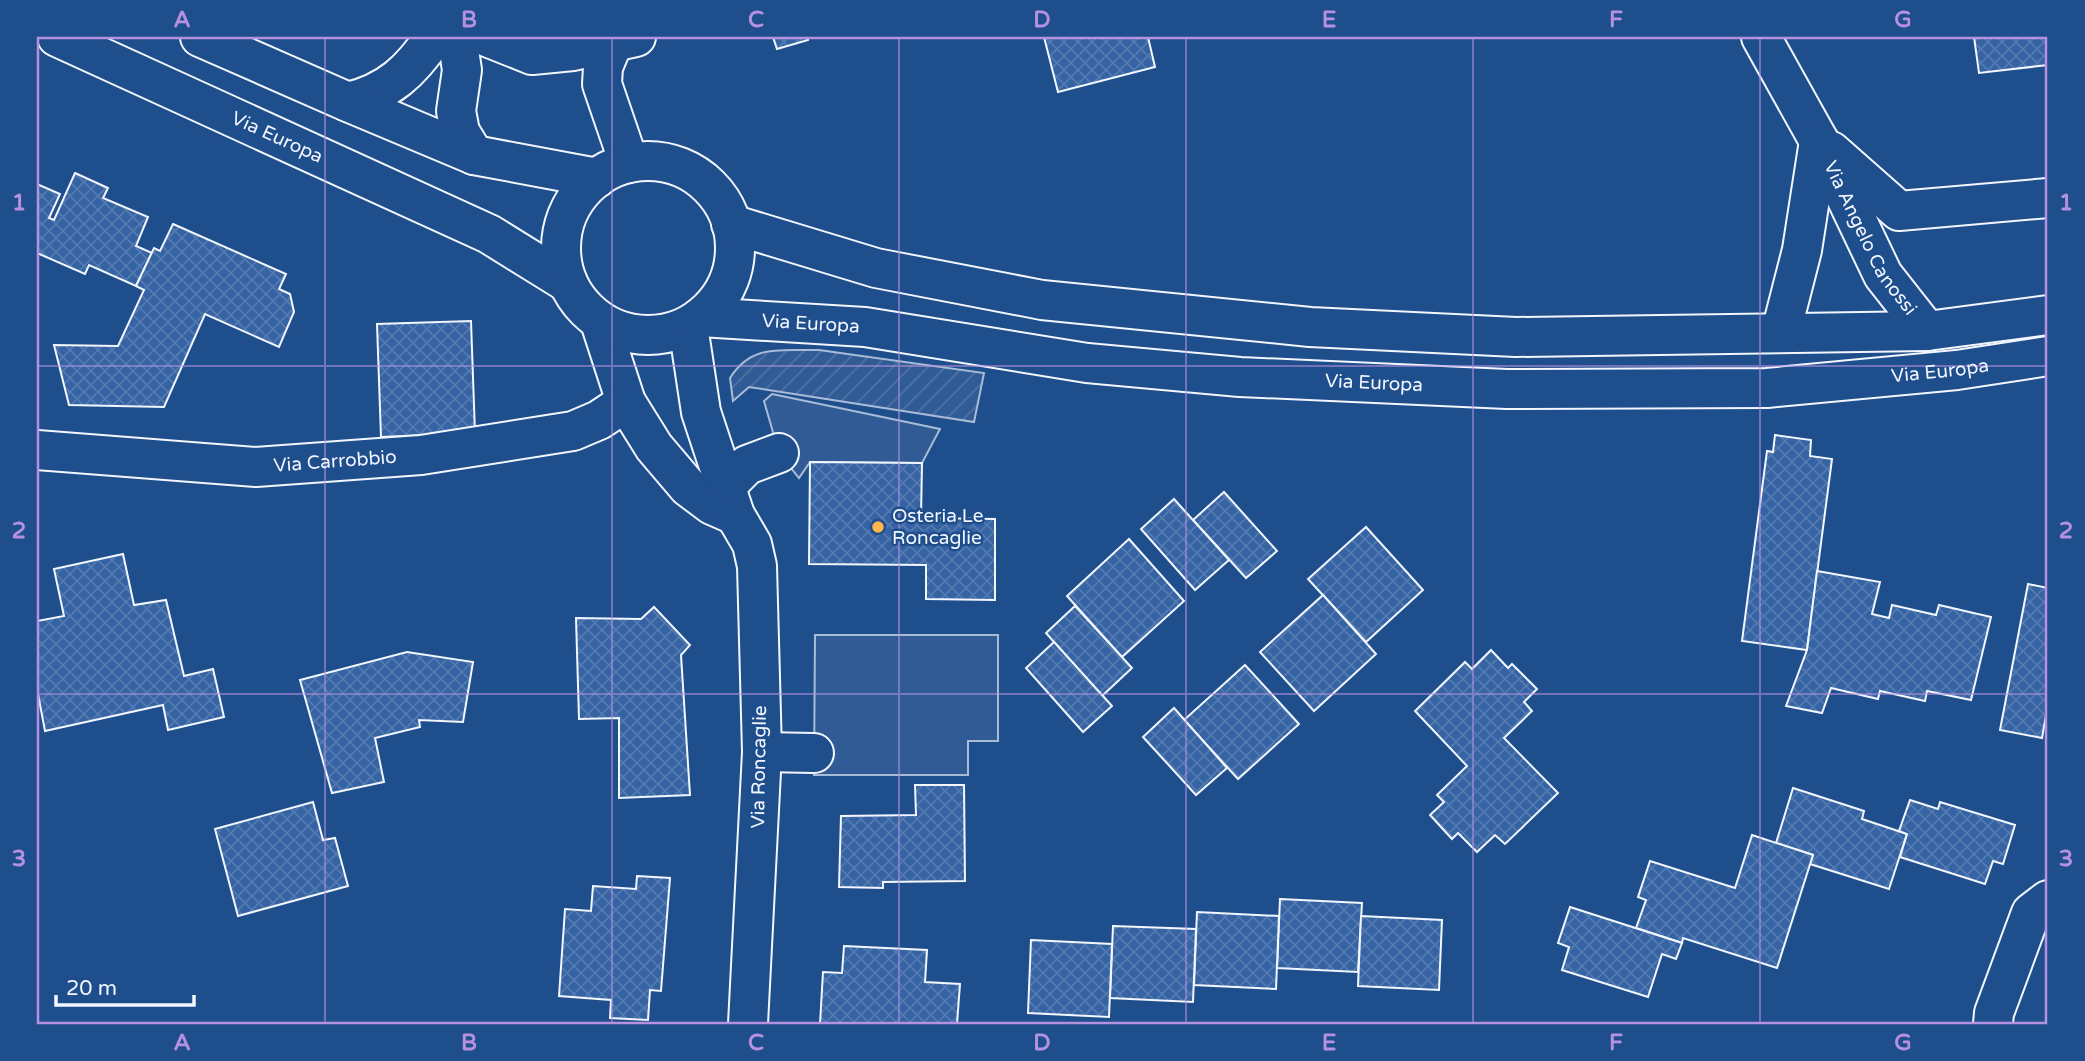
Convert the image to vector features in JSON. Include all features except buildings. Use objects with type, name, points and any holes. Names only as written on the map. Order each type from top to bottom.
[{"type":"main road","name":"Via Europa","points":[[57,37],[489,234],[568,283]]},
{"type":"main road","points":[[200,37],[474,155],[613,171],[651,162],[673,165],[692,174],[709,187],[723,204],[735,244],[727,285],[716,302],[695,321]]},
{"type":"main road","points":[[348,102],[371,96],[395,82],[421,56],[434,37]]},
{"type":"main road","points":[[457,37],[462,70],[456,111],[460,132],[474,155]]},
{"type":"main road","points":[[487,37],[532,55],[540,63],[573,69],[603,84]]},
{"type":"main road","name":"Via Angelo Canossi","points":[[1761,37],[1819,141],[1883,275],[1927,331]]},
{"type":"main road","points":[[613,171],[603,67],[624,40]]},
{"type":"main road","points":[[532,55],[573,51],[624,40]]},
{"type":"main road","points":[[1819,141],[1899,211],[2048,198]]},
{"type":"main road","name":"Via Angelo Canossi","points":[[1781,332],[1802,250],[1819,141]]},
{"type":"main road","name":"Via Europa","points":[[613,171],[580,194],[568,215],[561,237],[561,261],[568,283],[581,305],[600,322],[629,334],[660,335],[695,321],[864,327],[1087,363],[1227,376],[1507,389],[1768,388],[2044,359]]},
{"type":"main road","points":[[731,224],[876,268],[1055,302],[1310,327],[1516,337],[1927,331],[2048,315]]},
{"type":"main road","name":"Via Roncaglie","points":[[695,321],[701,412],[731,500],[752,544],[757,566],[762,752],[747,1024]]},
{"type":"main road","points":[[600,322],[626,402],[654,447],[688,487],[712,505],[731,500],[747,465],[779,453]]},
{"type":"main road","name":"Via Carrobbio","points":[[37,450],[257,467],[421,456],[573,431],[599,420],[626,402]]},
{"type":"main road","points":[[762,752],[814,753]]},
{"type":"main road","points":[[1993,1024],[1994,1013],[2031,913],[2048,900]]},
{"type":"shaded area","points":[[819,350],[984,373],[974,422],[749,387],[733,401],[730,378],[748,359],[769,351]]},
{"type":"shaded area","points":[[772,394],[940,429],[922,463],[810,462],[799,478],[779,453],[764,401]]},
{"type":"shaded area","points":[[815,635],[998,635],[998,741],[968,741],[968,775],[814,775]]},
{"type":"place","name":"Osteria Le Roncaglie","points":[[878,527]]}]
